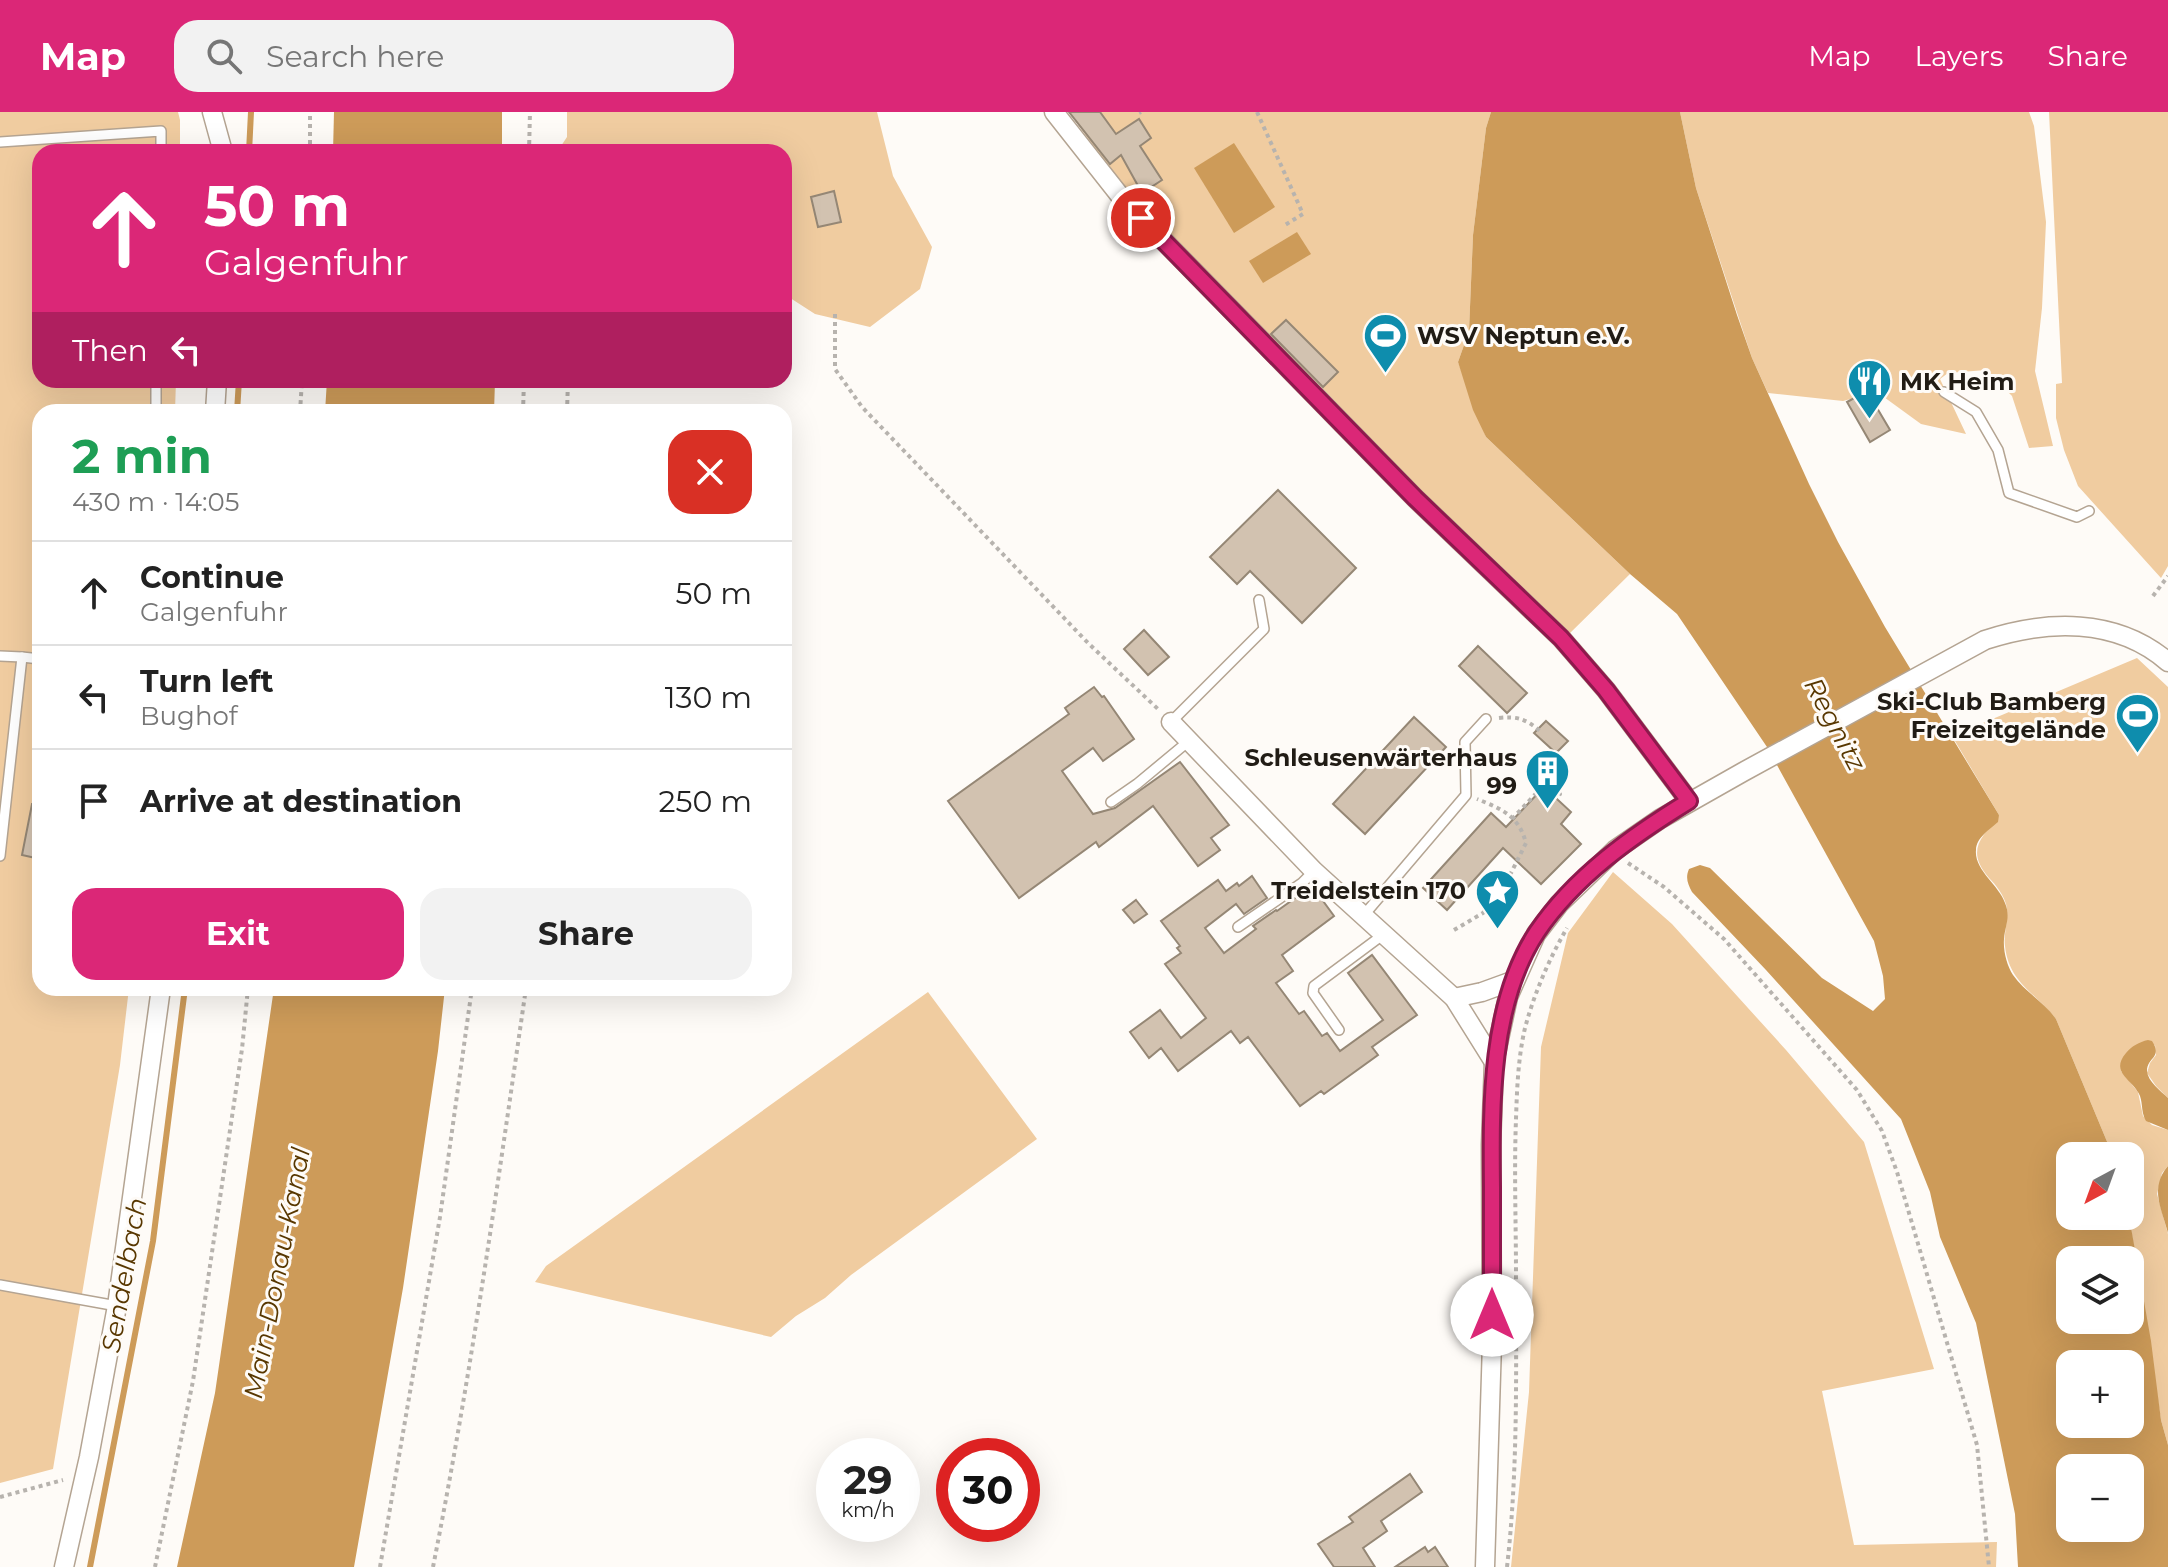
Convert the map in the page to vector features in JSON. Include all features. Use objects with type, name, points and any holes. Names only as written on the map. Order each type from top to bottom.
[{"type":"street","points":[[212,112],[221,144]]},
{"type":"street","points":[[1054,112],[1121,197],[1415,498],[1561,638],[1606,690],[1689,801]]},
{"type":"street","points":[[1485,1567],[1492,1343],[1491,1145],[1494,1062],[1508,997],[1536,934],[1559,904],[1615,850],[1689,801],[1985,640],[2040,627],[2065,625],[2100,629],[2146,645],[2168,662]]},
{"type":"street","points":[[1171,722],[1314,871],[1454,998],[1494,1062]]},
{"type":"street","points":[[1454,998],[1515,980]]},
{"type":"street","points":[[64,1567],[117,1306],[160,996]]},
{"type":"lane","points":[[0,142],[161,131],[161,144]]},
{"type":"lane","points":[[1944,392],[1976,412],[1998,450],[2009,493],[2077,517],[2089,511]]},
{"type":"lane","points":[[1171,722],[1264,629],[1259,600]]},
{"type":"lane","points":[[0,656],[32,658]]},
{"type":"lane","points":[[0,856],[22,657]]},
{"type":"lane","points":[[1364,915],[1466,795],[1465,742],[1486,719]]},
{"type":"lane","points":[[1111,802],[1190,740]]},
{"type":"lane","points":[[1238,927],[1302,883],[1314,871]]},
{"type":"lane","points":[[1339,1030],[1313,993],[1314,986],[1384,934]]},
{"type":"lane","points":[[0,1285],[117,1306]]},
{"type":"path","points":[[310,112],[310,144]]},
{"type":"path","points":[[529,144],[530,112]]},
{"type":"path","points":[[1257,112],[1303,214],[1285,225]]},
{"type":"path","points":[[835,314],[835,369],[862,407],[1088,643],[1171,722]]},
{"type":"path","points":[[2153,596],[2168,576]]},
{"type":"path","points":[[1486,719],[1515,716],[1529,721],[1540,731]]},
{"type":"path","points":[[1512,819],[1543,786],[1549,784],[1560,794],[1557,799]]},
{"type":"path","points":[[1454,930],[1483,913],[1506,883],[1526,843],[1522,828],[1500,808],[1466,795]]},
{"type":"path","points":[[1615,850],[1724,939],[1857,1090],[1882,1131],[1897,1172],[1977,1445],[1989,1567]]},
{"type":"path","points":[[1507,1567],[1513,1513],[1517,1080],[1525,1029],[1535,999],[1555,948],[1570,925]]},
{"type":"path","points":[[155,1567],[193,1381],[247,996]]},
{"type":"path","points":[[380,1567],[440,1217],[471,996]]},
{"type":"path","points":[[433,1567],[490,1236],[525,996]]},
{"type":"path","points":[[0,1497],[85,1474]]},
{"type":"shaded area","points":[[0,112],[178,112],[180,144],[32,144],[32,388],[176,388],[175,404],[32,404],[32,996],[128,996],[120,1065],[53,1469],[0,1483]]},
{"type":"shaded area","points":[[567,112],[877,112],[893,176],[932,247],[920,289],[870,327],[815,314],[792,299],[792,144],[562,144],[567,137]]},
{"type":"shaded area","name":"WSV Neptun e.V.","points":[[1069,112],[1491,112],[1486,128],[1473,235],[1469,331],[1458,362],[1486,437],[1630,574],[1567,636],[1480,553],[1128,191]]},
{"type":"shaded area","points":[[1680,112],[2029,112],[2034,126],[2046,222],[2035,371],[2053,446],[2029,448],[2012,396],[1986,370],[1948,373],[1940,379],[1966,434],[1921,424],[1877,392],[1843,401],[1768,393],[1752,358],[1696,188]]},
{"type":"shaded area","points":[[2049,112],[2168,112],[2168,566],[2161,578],[2078,486],[2056,418],[2056,384],[2062,383]]},
{"type":"shaded area","points":[[2137,658],[2168,687],[2168,1098],[2147,1073],[2156,1055],[2155,1045],[2121,1071],[2138,1092],[2143,1116],[2152,1125],[2168,1130],[2168,1166],[2162,1173],[2157,1194],[2168,1234],[2168,1445],[2161,1420],[2144,1312],[2144,1246],[2134,1246],[2131,1230],[2144,1230],[2144,1142],[2107,1142],[2056,1019],[2017,978],[2007,959],[2006,904],[1982,868],[1977,852],[1981,839],[1999,815],[1952,736]]},
{"type":"shaded area","points":[[1613,872],[1672,924],[1864,1142],[1934,1369],[1822,1391],[1854,1545],[1997,1542],[1996,1567],[1511,1567],[1529,1392],[1541,1047],[1568,933]]},
{"type":"shaded area","points":[[928,992],[1037,1139],[851,1275],[825,1298],[771,1337],[535,1282],[546,1266]]},
{"type":"water","points":[[334,112],[502,112],[502,144],[333,144]]},
{"type":"water","name":"Regnitz","points":[[1491,112],[1680,112],[1696,188],[1737,315],[1752,358],[1809,484],[1885,627],[1999,815],[1998,822],[1981,838],[1976,857],[2007,908],[2004,944],[2007,963],[2018,981],[2056,1019],[2107,1142],[2056,1142],[2056,1230],[2131,1230],[2134,1246],[2056,1246],[2056,1334],[2144,1334],[2144,1301],[2161,1420],[2168,1445],[2168,1567],[2018,1567],[2015,1514],[1976,1323],[1940,1237],[1930,1192],[1901,1119],[1692,892],[1687,878],[1689,869],[1700,865],[1710,868],[1822,978],[1873,1011],[1885,999],[1874,941],[1767,747],[1677,614],[1630,574],[1486,437],[1473,410],[1458,362],[1469,331],[1473,235],[1486,128]]},
{"type":"water","points":[[1234,143],[1275,207],[1234,233],[1194,168]]},
{"type":"water","points":[[1297,232],[1311,254],[1263,283],[1249,261]]},
{"type":"water","points":[[326,388],[495,388],[494,404],[326,404]]},
{"type":"water","name":"Main-Donau-Kanal","points":[[273,996],[444,996],[403,1288],[354,1567],[177,1567],[215,1393]]},
{"type":"water","points":[[2148,1040],[2152,1041],[2156,1051],[2147,1071],[2152,1083],[2168,1098],[2168,1130],[2146,1121],[2137,1090],[2121,1071],[2121,1060],[2128,1051]]},
{"type":"water","points":[[2168,1166],[2168,1233],[2158,1191],[2162,1174]]},
{"type":"building","points":[[1069,112],[1100,112],[1116,134],[1139,119],[1151,138],[1140,146],[1162,180],[1142,193],[1121,155],[1110,164]]},
{"type":"building","points":[[834,191],[841,222],[818,227],[811,197]]},
{"type":"building","points":[[1286,320],[1338,372],[1323,387],[1271,334]]},
{"type":"building","points":[[1867,391],[1890,430],[1870,442],[1847,402]]},
{"type":"building","points":[[1278,490],[1356,568],[1302,623],[1250,571],[1237,584],[1210,557]]},
{"type":"building","points":[[1144,630],[1169,657],[1148,675],[1124,649]]},
{"type":"building","points":[[1478,646],[1527,693],[1507,713],[1459,666]]},
{"type":"building","points":[[1094,687],[1104,696],[1134,739],[1103,761],[1093,748],[1062,771],[1093,814],[1115,808],[1180,762],[1229,825],[1211,838],[1220,850],[1198,866],[1153,806],[1099,847],[1096,842],[1019,898],[948,801],[1069,714],[1065,708]]},
{"type":"building","points":[[1414,717],[1446,747],[1365,834],[1333,804]]},
{"type":"building","points":[[1546,721],[1568,741],[1556,753],[1534,733]]},
{"type":"building","points":[[1544,787],[1571,812],[1561,824],[1581,844],[1541,884],[1503,848],[1447,910],[1423,888],[1491,813],[1506,827]]},
{"type":"building","points":[[32,804],[32,857],[22,855]]},
{"type":"building","points":[[1252,876],[1267,898],[1244,914],[1236,904],[1205,928],[1224,953],[1256,929],[1253,926],[1312,886],[1334,916],[1282,955],[1293,971],[1276,983],[1299,1014],[1304,1011],[1322,1036],[1327,1033],[1340,1051],[1383,1020],[1348,973],[1372,955],[1417,1015],[1372,1047],[1378,1055],[1324,1094],[1321,1091],[1300,1106],[1248,1037],[1240,1043],[1231,1031],[1178,1071],[1161,1048],[1149,1058],[1130,1032],[1160,1010],[1181,1038],[1206,1018],[1165,964],[1181,953],[1177,948],[1180,946],[1161,921],[1218,880],[1226,891]]},
{"type":"building","points":[[1136,900],[1147,914],[1134,923],[1123,910]]},
{"type":"building","points":[[1410,1474],[1422,1492],[1381,1521],[1387,1531],[1363,1548],[1375,1567],[1334,1567],[1318,1544],[1353,1522],[1349,1517]]},
{"type":"building","points":[[1425,1547],[1428,1552],[1435,1547],[1448,1567],[1395,1567]]},
{"type":"waterway","name":"Sendelbach","points":[[249,144],[251,112]]},
{"type":"waterway","name":"Sendelbach","points":[[238,388],[238,404]]},
{"type":"waterway","name":"Sendelbach","points":[[90,1567],[153,1241],[184,996]]},
{"type":"place","name":"WSV Neptun e.V.","points":[[1386,375]]},
{"type":"place","name":"MK Heim","points":[[1869,421]]},
{"type":"place","name":"Ski-Club Bamberg Freizeitgelände","points":[[2137,755]]},
{"type":"place","name":"Schleusenwärterhaus 99","points":[[1548,811]]},
{"type":"place","name":"Treidelstein 170","points":[[1497,930]]},
{"type":"route","points":[[1141,218],[1415,498],[1561,638],[1606,690],[1689,801],[1615,850],[1559,904],[1536,934],[1508,997],[1494,1062],[1492,1315]]}]
